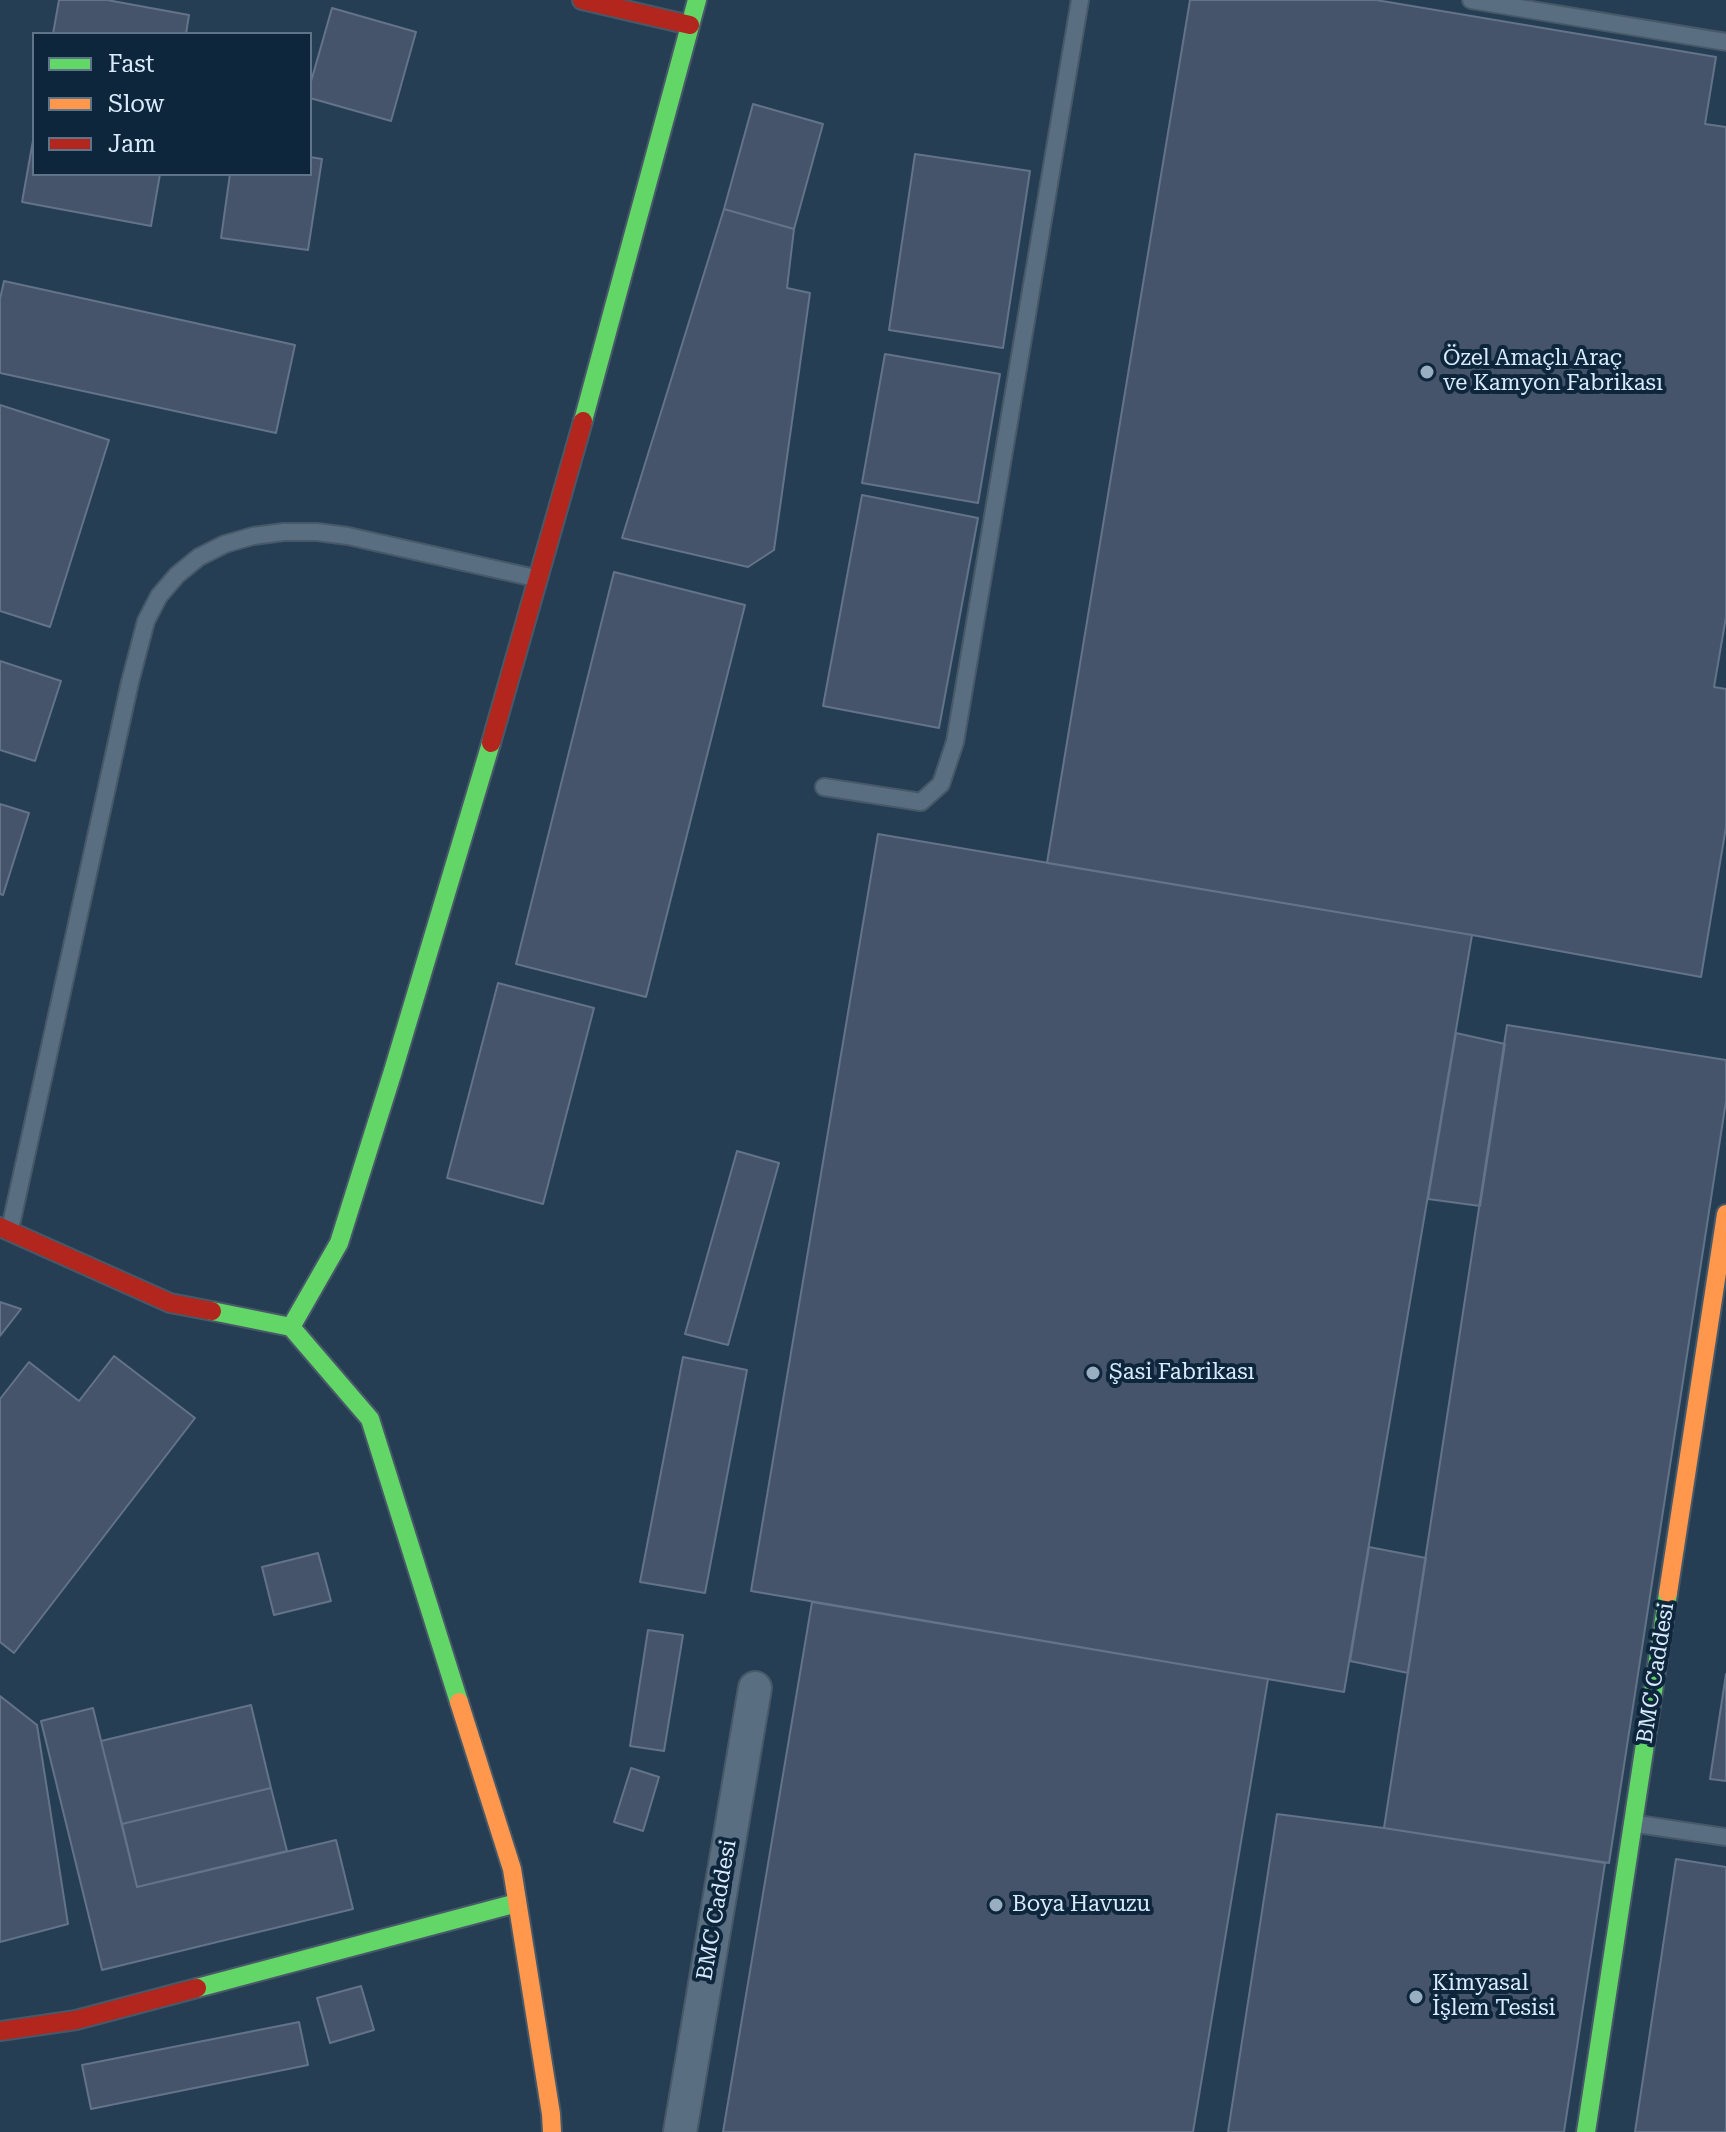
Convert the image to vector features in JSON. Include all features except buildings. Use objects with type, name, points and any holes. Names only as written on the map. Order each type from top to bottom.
[{"type":"street","points":[[582,0],[690,25]]},
{"type":"street","points":[[291,1327],[339,1243],[472,811],[577,445],[697,0]]},
{"type":"street","name":"BMC Caddesi","points":[[1586,2132],[1726,1214]]},
{"type":"street","points":[[5,1229],[170,1303],[291,1327],[370,1419],[512,1869],[552,2132]]},
{"type":"street","name":"BMC Caddesi","points":[[680,2132],[755,1688]]},
{"type":"street","points":[[0,2031],[76,2020],[517,1903]]},
{"type":"lane","points":[[824,787],[921,802],[941,784],[955,742],[1080,0]]},
{"type":"lane","points":[[1471,0],[1726,42]]},
{"type":"lane","points":[[5,1229],[132,671],[146,621],[159,596],[177,575],[199,557],[225,544],[284,532],[348,536],[538,579]]},
{"type":"lane","points":[[1633,1823],[1726,1837]]},
{"type":"traffic: fast","points":[[583,421],[697,0]]},
{"type":"traffic: fast","points":[[291,1327],[339,1243],[491,743]]},
{"type":"traffic: fast","points":[[212,1311],[291,1327],[370,1419],[459,1702]]},
{"type":"traffic: fast","points":[[1586,2132],[1668,1593]]},
{"type":"traffic: fast","points":[[197,1988],[517,1903]]},
{"type":"traffic: slow","points":[[1668,1593],[1726,1214]]},
{"type":"traffic: slow","points":[[459,1702],[512,1869],[552,2132]]},
{"type":"traffic: jam","points":[[582,0],[690,25]]},
{"type":"traffic: jam","points":[[491,743],[583,421]]},
{"type":"traffic: jam","points":[[0,1227],[170,1303],[212,1311]]},
{"type":"traffic: jam","points":[[0,2031],[76,2020],[197,1988]]},
{"type":"place","name":"Özel Amaçlı Araç ve Kamyon Fabrikası","points":[[1427,372]]},
{"type":"place","name":"Şasi Fabrikası","points":[[1093,1373]]},
{"type":"place","name":"Boya Havuzu","points":[[996,1905]]},
{"type":"place","name":"Kimyasal İşlem Tesisi","points":[[1416,1997]]}]
